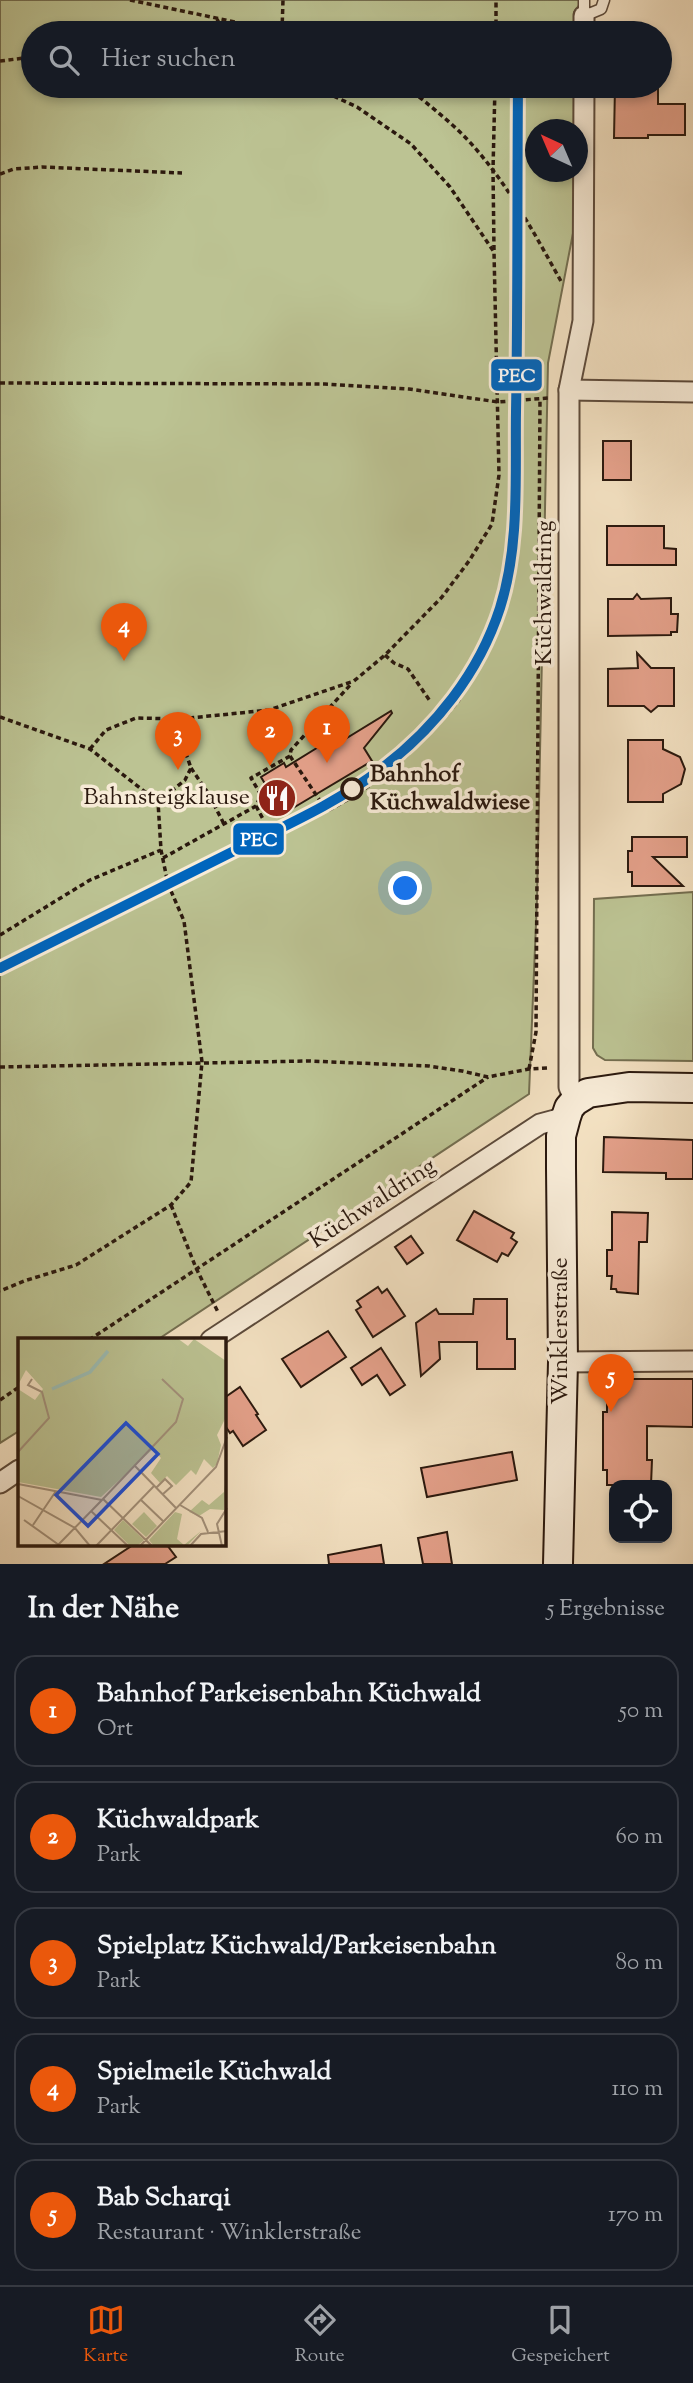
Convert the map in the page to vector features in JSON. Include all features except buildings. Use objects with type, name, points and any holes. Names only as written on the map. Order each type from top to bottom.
[{"type":"main road","points":[[570,1109],[588,1093],[629,1087],[693,1088]]},
{"type":"main road","name":"Winklerstraße","points":[[558,1564],[563,1362],[561,1136],[570,1109]]},
{"type":"street","name":"Küchwaldring","points":[[218,1335],[540,1124],[570,1109],[569,390],[583,321],[584,98]]},
{"type":"street","points":[[569,390],[693,392]]},
{"type":"street","points":[[563,1362],[693,1360]]},
{"type":"street","points":[[0,1483],[18,1471]]},
{"type":"lane","points":[[584,17],[601,9],[604,0]]},
{"type":"path","points":[[130,0],[227,21]]},
{"type":"path","points":[[282,21],[283,0]]},
{"type":"path","points":[[496,0],[496,21]]},
{"type":"path","points":[[0,61],[21,58]]},
{"type":"path","points":[[338,98],[357,107],[411,144],[450,187],[494,252]]},
{"type":"path","points":[[420,98],[463,135],[493,170],[517,204],[564,286]]},
{"type":"path","points":[[448,695],[450,692],[459,700],[421,743],[381,779],[327,811],[290,756],[291,750],[354,681],[442,597],[492,524],[499,475],[493,170],[495,98]]},
{"type":"path","points":[[0,174],[14,169],[42,167],[181,173]]},
{"type":"path","points":[[0,383],[325,384],[409,389],[498,402],[556,397],[569,390]]},
{"type":"path","points":[[529,1069],[536,1031],[540,399]]},
{"type":"path","points":[[384,655],[394,663],[408,668],[430,701]]},
{"type":"path","points":[[90,749],[106,730],[136,718],[180,719],[269,710],[354,681]]},
{"type":"path","points":[[0,716],[90,749],[158,802],[161,850],[168,884],[184,921],[202,1062],[191,1182],[171,1205],[76,1265],[0,1291]]},
{"type":"path","points":[[180,719],[178,731],[191,768],[224,824]]},
{"type":"path","points":[[261,795],[251,778],[290,756]]},
{"type":"path","points":[[158,802],[185,780],[191,768]]},
{"type":"path","points":[[163,858],[256,806],[261,795]]},
{"type":"path","points":[[256,806],[262,817],[274,806],[269,796],[261,795]]},
{"type":"path","points":[[0,935],[90,880],[161,850]]},
{"type":"path","points":[[0,1067],[308,1061],[429,1066],[462,1070],[488,1077]]},
{"type":"path","points":[[92,1338],[488,1077],[529,1069],[569,1067]]},
{"type":"path","points":[[171,1205],[218,1335]]},
{"type":"path","points":[[0,1400],[18,1388]]},
{"type":"green space","points":[[0,0],[583,0],[574,12],[574,21],[21,21],[21,98],[574,98],[574,119],[525,119],[525,182],[574,182],[574,228],[548,363],[537,899],[529,1094],[160,1338],[18,1338],[18,1432],[0,1443]]},
{"type":"green space","points":[[693,892],[693,1061],[605,1060],[597,1055],[593,1048],[594,899]]},
{"type":"transit line","name":"PEC","points":[[0,968],[346,793],[381,769],[419,736],[453,698],[467,677],[480,655],[500,608],[514,535],[518,98]]},
{"type":"place","name":"Spielmeile Küchwald","points":[[124,661]]},
{"type":"place","name":"Bahnhof Parkeisenbahn Küchwald","points":[[327,763]]},
{"type":"place","name":"Küchwaldpark","points":[[270,766]]},
{"type":"place","name":"Spielplatz Küchwald/Parkeisenbahn","points":[[178,770]]},
{"type":"place","name":"Bahnhof Küchwaldwiese","points":[[352,789]]},
{"type":"place","name":"Bahnsteigklause","points":[[277,798]]},
{"type":"place","name":"Bab Scharqi","points":[[611,1412]]}]
